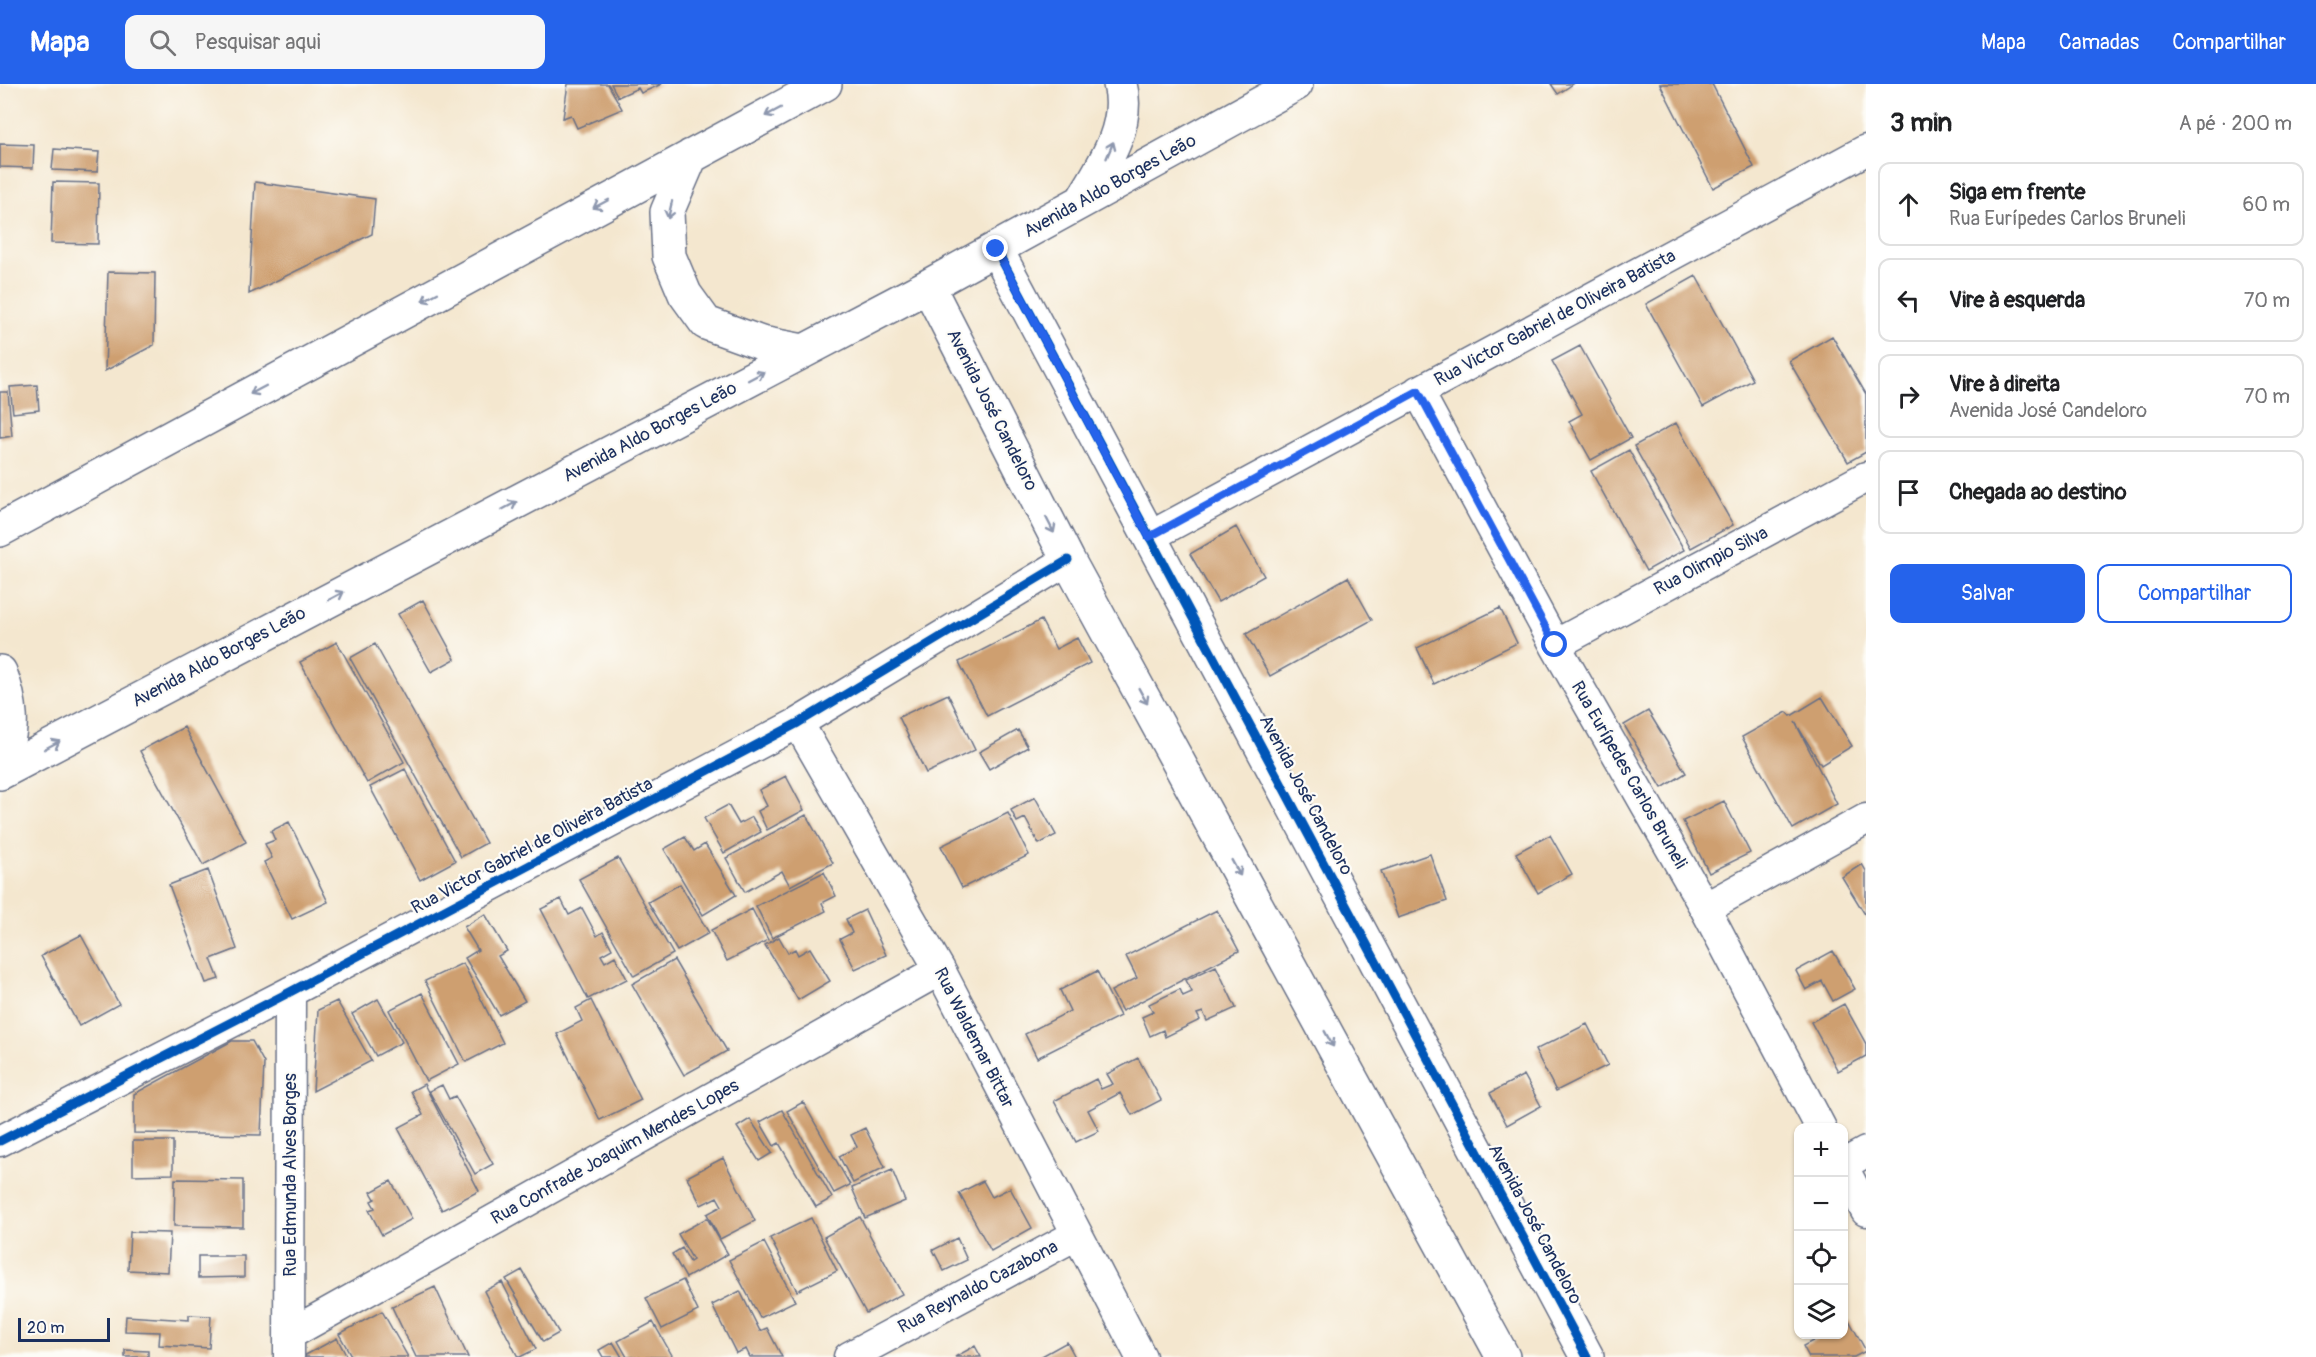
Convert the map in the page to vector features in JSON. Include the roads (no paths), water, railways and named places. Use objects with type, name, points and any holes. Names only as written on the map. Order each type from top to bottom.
[{"type":"main road","points":[[0,530],[825,84]]},
{"type":"main road","points":[[1082,201],[1111,152],[1120,122],[1122,94],[1120,84]]},
{"type":"main road","name":"Avenida Aldo Borges Leão","points":[[0,773],[928,286],[1296,84]]},
{"type":"main road","points":[[691,156],[667,212],[669,255],[685,294],[706,323],[760,343],[803,351]]},
{"type":"main road","name":"Avenida José Candeloro","points":[[996,249],[1587,1357]]},
{"type":"main road","name":"Avenida José Candeloro","points":[[928,286],[1068,560],[1503,1357]]},
{"type":"main road","points":[[0,672],[10,704],[10,732],[0,757]]},
{"type":"street","name":"Rua Victor Gabriel de Oliveira Batista","points":[[1149,537],[1866,150]]},
{"type":"street","name":"Rua Eurípedes Carlos Bruneli","points":[[1418,391],[1555,645],[1705,908],[1818,1123]]},
{"type":"street","name":"Rua Olimpio Silva","points":[[1555,645],[1866,477]]},
{"type":"street","name":"Rua Victor Gabriel de Oliveira Batista","points":[[0,1141],[290,992],[798,723],[1068,560]]},
{"type":"street","name":"Rua Waldemar Bittar","points":[[798,723],[940,970],[1141,1357]]},
{"type":"street","points":[[1705,908],[1866,819]]},
{"type":"street","name":"Rua Confrade Joaquim Mendes Lopes","points":[[289,1345],[940,970]]},
{"type":"street","name":"Rua Edmunda Alves Borges","points":[[289,1345],[290,992]]},
{"type":"street","points":[[1848,1162],[1866,1152]]},
{"type":"street","points":[[1848,1177],[1866,1211]]},
{"type":"street","name":"Rua Reynaldo Cazabona","points":[[849,1357],[1076,1235]]}]
